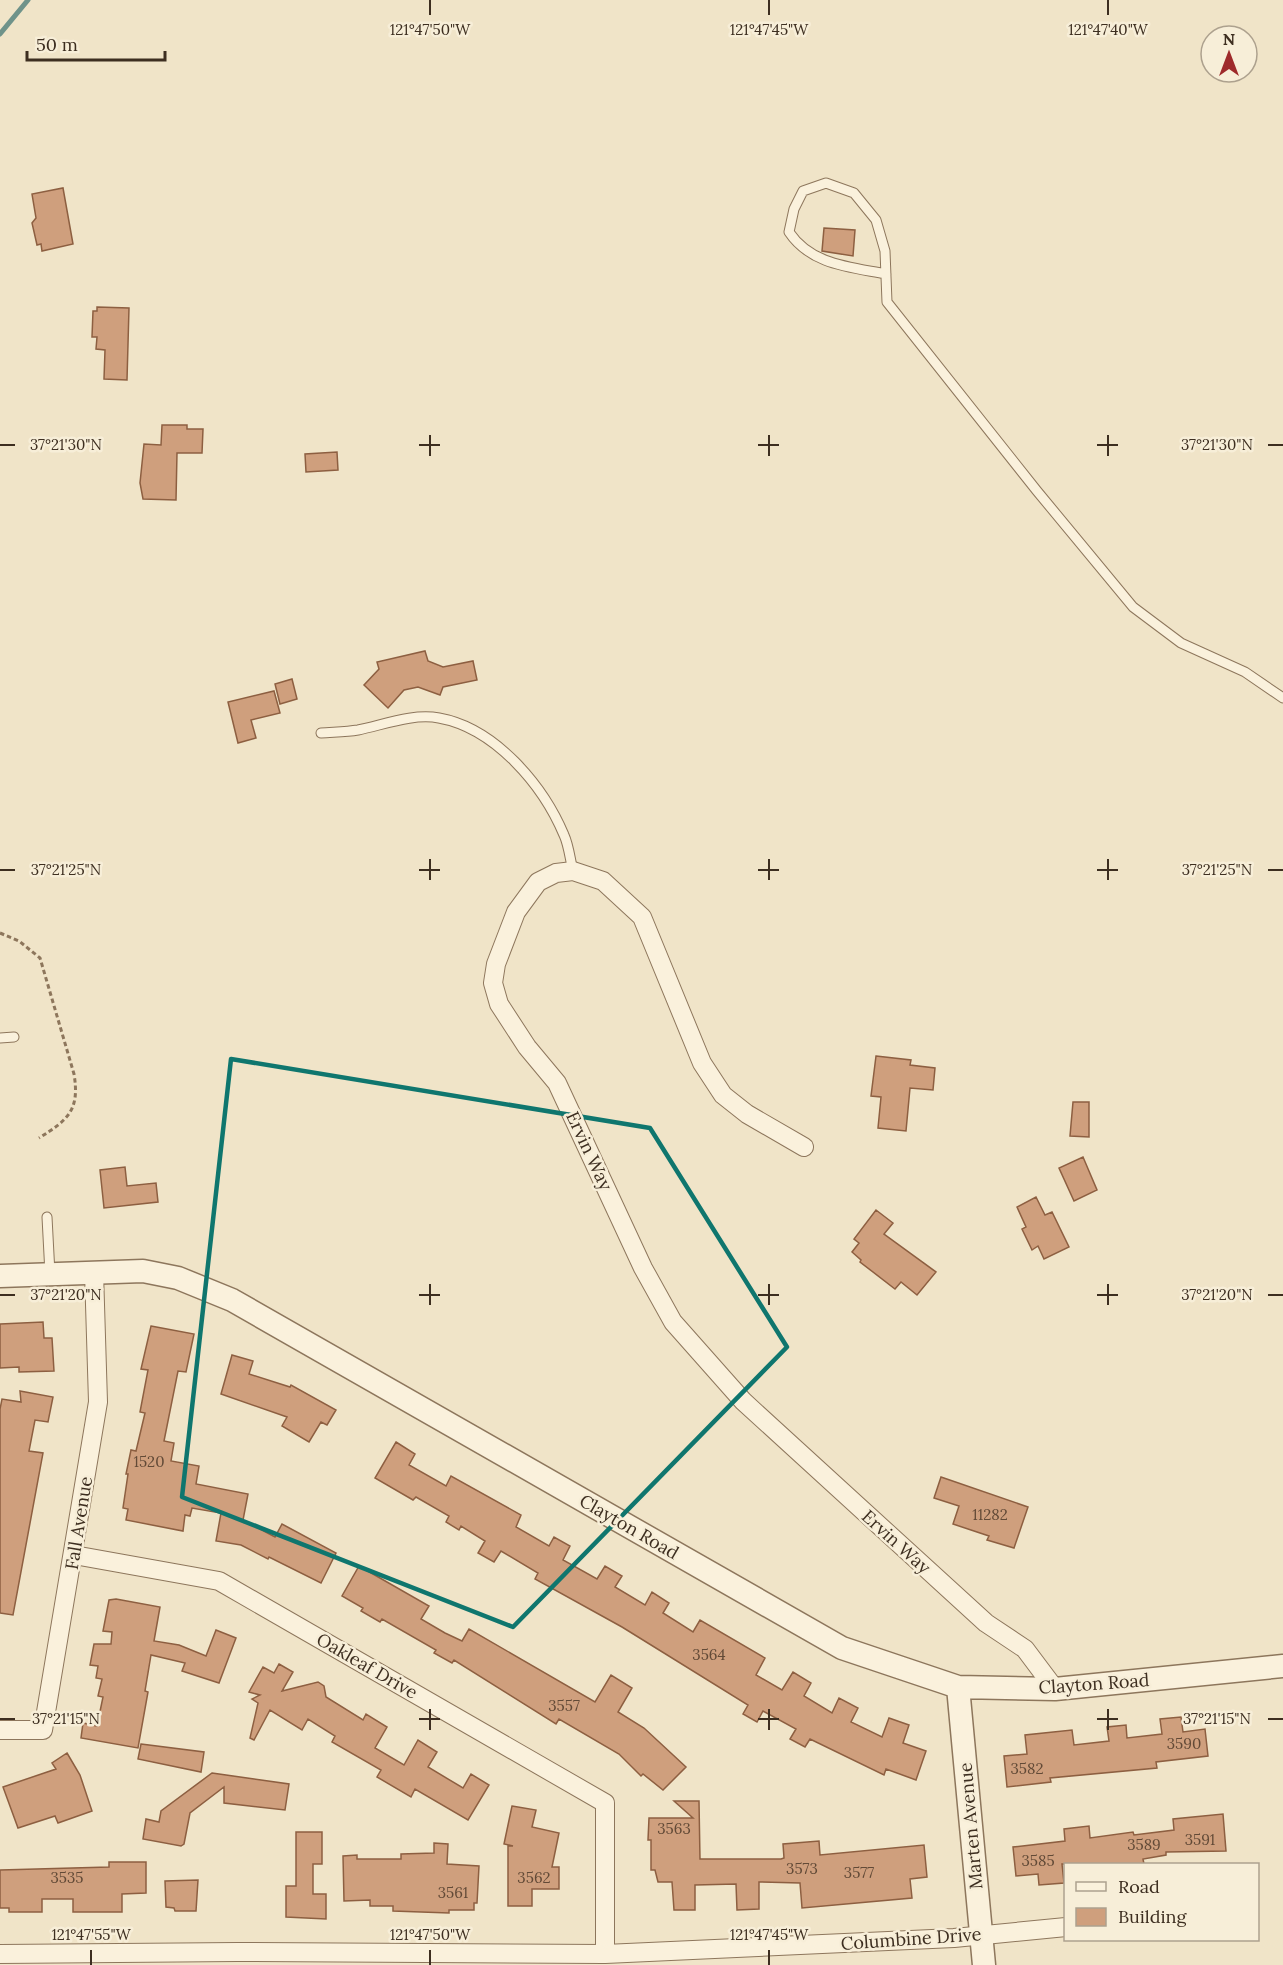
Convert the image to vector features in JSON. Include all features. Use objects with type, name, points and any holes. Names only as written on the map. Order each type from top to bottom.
[{"type":"street","points":[[573,871],[603,881],[642,917],[702,1063],[723,1095],[747,1114],[804,1147]]},
{"type":"street","name":"Ervin Way","points":[[573,871],[555,873],[538,882],[516,912],[496,964],[493,983],[499,1004],[527,1047],[557,1083],[643,1268],[673,1322],[743,1401],[986,1623],[1025,1649],[1055,1689]]},
{"type":"street","name":"Clayton Road","points":[[0,1276],[143,1270],[178,1278],[232,1300],[842,1648],[958,1687],[1055,1689],[1283,1666]]},
{"type":"street","name":"Fall Avenue","points":[[0,1730],[43,1730],[98,1402],[94,1272]]},
{"type":"street","name":"Oakleaf Drive","points":[[74,1555],[219,1581],[605,1803],[605,1954]]},
{"type":"street","name":"Marten Avenue","points":[[958,1687],[984,1965]]},
{"type":"street","name":"Columbine Drive","points":[[0,1954],[249,1952],[605,1954],[981,1934],[1064,1927]]},
{"type":"lane","points":[[886,274],[823,261],[798,246],[789,232],[794,209],[804,191],[826,183],[854,193],[876,220],[885,251],[886,274],[887,302],[1133,607],[1181,643],[1245,672],[1283,698]]},
{"type":"lane","points":[[321,733],[356,730],[411,718],[437,717],[464,726],[500,748],[548,804],[565,837],[573,871]]},
{"type":"lane","points":[[0,1038],[14,1037]]},
{"type":"lane","points":[[47,1217],[50,1274]]},
{"type":"path","points":[[0,933],[19,941],[40,958],[74,1074],[77,1092],[74,1109],[60,1126],[39,1138]]},
{"type":"highlighted area","points":[[231,1059],[650,1128],[787,1347],[513,1627],[182,1497]]},
{"type":"building","points":[[63,188],[73,244],[42,251],[41,244],[37,245],[32,223],[36,218],[32,194]]},
{"type":"building","points":[[824,228],[855,230],[853,256],[822,251]]},
{"type":"building","points":[[97,307],[129,308],[127,380],[104,379],[105,350],[96,349],[97,337],[92,337],[93,311],[97,311]]},
{"type":"building","points":[[162,425],[187,425],[187,429],[203,429],[202,453],[177,453],[176,500],[143,499],[140,483],[144,444],[161,445]]},
{"type":"building","points":[[337,452],[338,470],[306,472],[305,454]]},
{"type":"building","points":[[425,651],[428,661],[443,667],[473,661],[477,680],[443,687],[440,695],[418,687],[404,690],[388,708],[364,685],[379,669],[377,662]]},
{"type":"building","points":[[292,679],[297,699],[280,704],[275,684]]},
{"type":"building","points":[[274,691],[280,713],[251,720],[256,738],[238,743],[228,702]]},
{"type":"building","points":[[876,1056],[911,1060],[910,1065],[935,1068],[933,1090],[910,1088],[906,1131],[878,1128],[881,1097],[871,1096]]},
{"type":"building","points":[[1073,1102],[1089,1102],[1089,1137],[1070,1136]]},
{"type":"building","points":[[1083,1157],[1097,1190],[1074,1201],[1059,1168]]},
{"type":"building","points":[[125,1167],[127,1186],[156,1183],[158,1202],[104,1208],[100,1170]]},
{"type":"building","points":[[1036,1197],[1045,1215],[1052,1212],[1069,1247],[1044,1259],[1038,1246],[1032,1250],[1022,1229],[1026,1227],[1017,1207]]},
{"type":"building","points":[[876,1210],[893,1223],[884,1234],[936,1272],[917,1295],[901,1282],[895,1289],[860,1262],[861,1260],[852,1252],[859,1243],[854,1239]]},
{"type":"building","points":[[43,1322],[44,1338],[52,1338],[54,1371],[19,1372],[19,1367],[0,1368],[0,1324]]},
{"type":"building","points":[[151,1326],[194,1334],[186,1372],[178,1371],[164,1441],[174,1443],[171,1461],[199,1466],[196,1484],[248,1494],[243,1520],[275,1537],[282,1524],[336,1553],[321,1583],[241,1545],[216,1541],[221,1513],[192,1508],[190,1516],[185,1515],[183,1531],[126,1520],[128,1509],[123,1508],[128,1474],[126,1474],[131,1450],[136,1451],[145,1413],[140,1412],[148,1370],[141,1369]]},
{"type":"building","points":[[232,1355],[253,1361],[249,1374],[290,1387],[291,1385],[336,1410],[327,1425],[321,1422],[309,1442],[282,1426],[287,1417],[221,1394]]},
{"type":"building","points":[[20,1391],[53,1397],[48,1422],[35,1420],[29,1451],[43,1453],[13,1615],[0,1613],[0,1409],[2,1399],[21,1402]]},
{"type":"building","points":[[396,1442],[415,1454],[409,1465],[446,1486],[451,1476],[521,1515],[516,1527],[549,1546],[554,1537],[570,1546],[563,1560],[597,1579],[605,1566],[622,1576],[615,1587],[645,1605],[652,1592],[669,1603],[663,1613],[693,1632],[700,1620],[765,1658],[756,1675],[782,1690],[793,1672],[811,1683],[804,1696],[832,1713],[839,1698],[858,1708],[851,1722],[882,1737],[889,1718],[909,1725],[903,1743],[926,1751],[916,1780],[886,1769],[884,1775],[810,1739],[805,1747],[790,1739],[796,1729],[763,1711],[757,1722],[743,1714],[748,1705],[622,1627],[535,1579],[538,1573],[501,1551],[494,1562],[478,1553],[485,1541],[461,1526],[459,1530],[446,1522],[449,1516],[416,1497],[413,1500],[375,1478]]},
{"type":"building","points":[[941,1477],[1028,1507],[1014,1548],[987,1540],[989,1536],[953,1524],[959,1506],[934,1498]]},
{"type":"building","points":[[359,1566],[429,1606],[421,1619],[445,1633],[462,1641],[469,1629],[595,1702],[611,1675],[632,1688],[618,1712],[644,1728],[686,1767],[663,1790],[643,1774],[641,1776],[619,1754],[559,1719],[556,1724],[454,1660],[452,1663],[434,1653],[436,1650],[382,1619],[380,1622],[361,1611],[363,1608],[342,1596]]},
{"type":"building","points":[[116,1599],[160,1607],[154,1641],[179,1645],[206,1656],[216,1630],[236,1638],[219,1683],[182,1671],[185,1663],[151,1655],[145,1691],[148,1692],[138,1748],[81,1738],[83,1723],[97,1726],[103,1697],[98,1696],[102,1679],[96,1678],[98,1666],[90,1665],[94,1644],[111,1644],[112,1632],[103,1631],[109,1600]]},
{"type":"building","points":[[279,1664],[293,1672],[282,1691],[318,1682],[324,1686],[326,1697],[363,1720],[366,1714],[387,1727],[375,1748],[404,1765],[418,1740],[437,1752],[428,1767],[463,1788],[471,1774],[489,1785],[468,1820],[415,1789],[411,1797],[377,1777],[381,1770],[332,1742],[335,1736],[308,1719],[302,1730],[270,1710],[254,1740],[250,1738],[258,1703],[252,1699],[260,1695],[249,1692],[263,1667],[274,1673]]},
{"type":"building","points":[[1181,1717],[1183,1732],[1205,1729],[1208,1756],[1156,1762],[1157,1768],[1050,1778],[1051,1782],[1007,1787],[1004,1756],[1027,1754],[1025,1735],[1072,1730],[1074,1745],[1109,1741],[1107,1727],[1126,1725],[1127,1738],[1162,1734],[1160,1719]]},
{"type":"building","points":[[141,1744],[204,1752],[201,1772],[138,1759]]},
{"type":"building","points":[[67,1753],[80,1775],[92,1811],[58,1823],[55,1816],[18,1828],[3,1787],[56,1769],[52,1763]]},
{"type":"building","points":[[212,1773],[289,1784],[285,1810],[224,1803],[224,1787],[190,1813],[184,1844],[181,1846],[143,1839],[146,1819],[159,1822],[161,1811]]},
{"type":"building","points":[[674,1801],[699,1801],[700,1859],[781,1859],[784,1858],[783,1844],[819,1841],[820,1855],[924,1845],[927,1877],[910,1879],[912,1898],[802,1908],[800,1883],[759,1882],[759,1909],[737,1910],[736,1884],[695,1885],[695,1910],[674,1910],[672,1882],[658,1882],[655,1870],[651,1870],[651,1840],[648,1840],[649,1818],[693,1818]]},
{"type":"building","points":[[512,1806],[536,1810],[532,1827],[559,1833],[552,1867],[559,1867],[559,1889],[532,1889],[532,1906],[508,1906],[508,1846],[513,1846],[504,1844]]},
{"type":"building","points":[[1223,1814],[1226,1851],[1166,1852],[1166,1855],[1143,1859],[1144,1863],[1064,1863],[1062,1864],[1064,1883],[1039,1885],[1038,1874],[1016,1876],[1013,1847],[1065,1841],[1064,1829],[1089,1826],[1090,1838],[1133,1832],[1134,1835],[1174,1830],[1173,1819]]},
{"type":"building","points":[[296,1832],[322,1832],[322,1864],[313,1864],[313,1894],[326,1894],[326,1919],[286,1917],[286,1886],[296,1886]]},
{"type":"building","points":[[434,1843],[448,1844],[447,1864],[479,1866],[477,1903],[474,1903],[474,1910],[449,1910],[449,1913],[393,1911],[393,1906],[370,1906],[370,1900],[344,1901],[343,1856],[357,1855],[357,1859],[401,1859],[401,1854],[434,1853]]},
{"type":"building","points":[[109,1862],[146,1862],[146,1893],[122,1894],[122,1912],[73,1912],[73,1899],[42,1899],[42,1912],[9,1912],[9,1908],[0,1908],[0,1870],[109,1867]]},
{"type":"building","points":[[198,1880],[196,1911],[175,1911],[174,1908],[166,1907],[165,1881]]},
{"type":"waterway","points":[[0,34],[28,0]]}]
